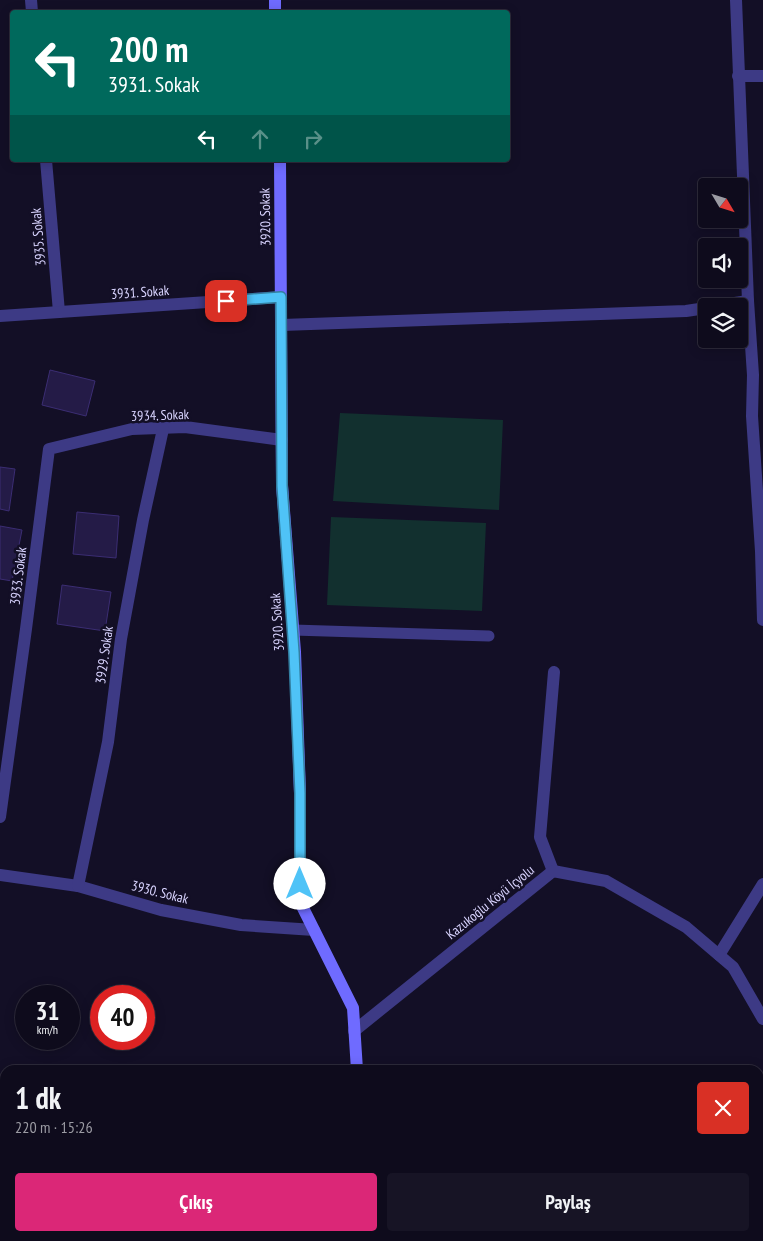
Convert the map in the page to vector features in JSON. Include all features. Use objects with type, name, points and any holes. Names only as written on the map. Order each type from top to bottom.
[{"type":"street","points":[[736,0],[748,298]]},
{"type":"street","points":[[738,76],[763,76]]},
{"type":"street","name":"3935. Sokak","points":[[46,162],[59,312]]},
{"type":"street","name":"3920. Sokak","points":[[280,162],[282,486],[293,630],[300,793],[300,902],[353,1008],[357,1065]]},
{"type":"street","name":"3931. Sokak","points":[[0,316],[281,297]]},
{"type":"street","points":[[748,301],[753,375],[752,416],[761,551],[763,620]]},
{"type":"street","points":[[282,325],[698,309]]},
{"type":"street","name":"3934. Sokak","points":[[70,443],[132,430],[185,427],[282,440]]},
{"type":"street","name":"3929. Sokak","points":[[78,886],[108,742],[121,639],[143,520],[163,429]]},
{"type":"street","name":"3933. Sokak","points":[[0,817],[26,630],[48,450],[70,443]]},
{"type":"street","points":[[553,871],[540,837],[554,672]]},
{"type":"street","name":"Kazukoğlu Köyü İçyolu","points":[[354,1031],[553,871],[606,882],[686,927],[733,967],[763,1019]]},
{"type":"street","name":"3930. Sokak","points":[[0,874],[78,886],[161,910],[241,925],[314,930]]},
{"type":"street","points":[[718,955],[763,884]]},
{"type":"lane","points":[[293,630],[489,636]]},
{"type":"green space","points":[[340,413],[503,420],[499,510],[333,501]]},
{"type":"green space","points":[[331,517],[486,523],[482,611],[327,605]]},
{"type":"building","points":[[50,370],[95,381],[86,416],[42,405]]},
{"type":"building","points":[[0,467],[15,469],[9,511],[0,509]]},
{"type":"building","points":[[77,512],[119,516],[116,558],[73,554]]},
{"type":"building","points":[[0,526],[22,530],[12,581],[0,579]]},
{"type":"building","points":[[62,585],[111,592],[105,631],[57,624]]},
{"type":"route","points":[[226,301],[281,297],[282,486],[294,652],[300,793],[300,884]]}]
